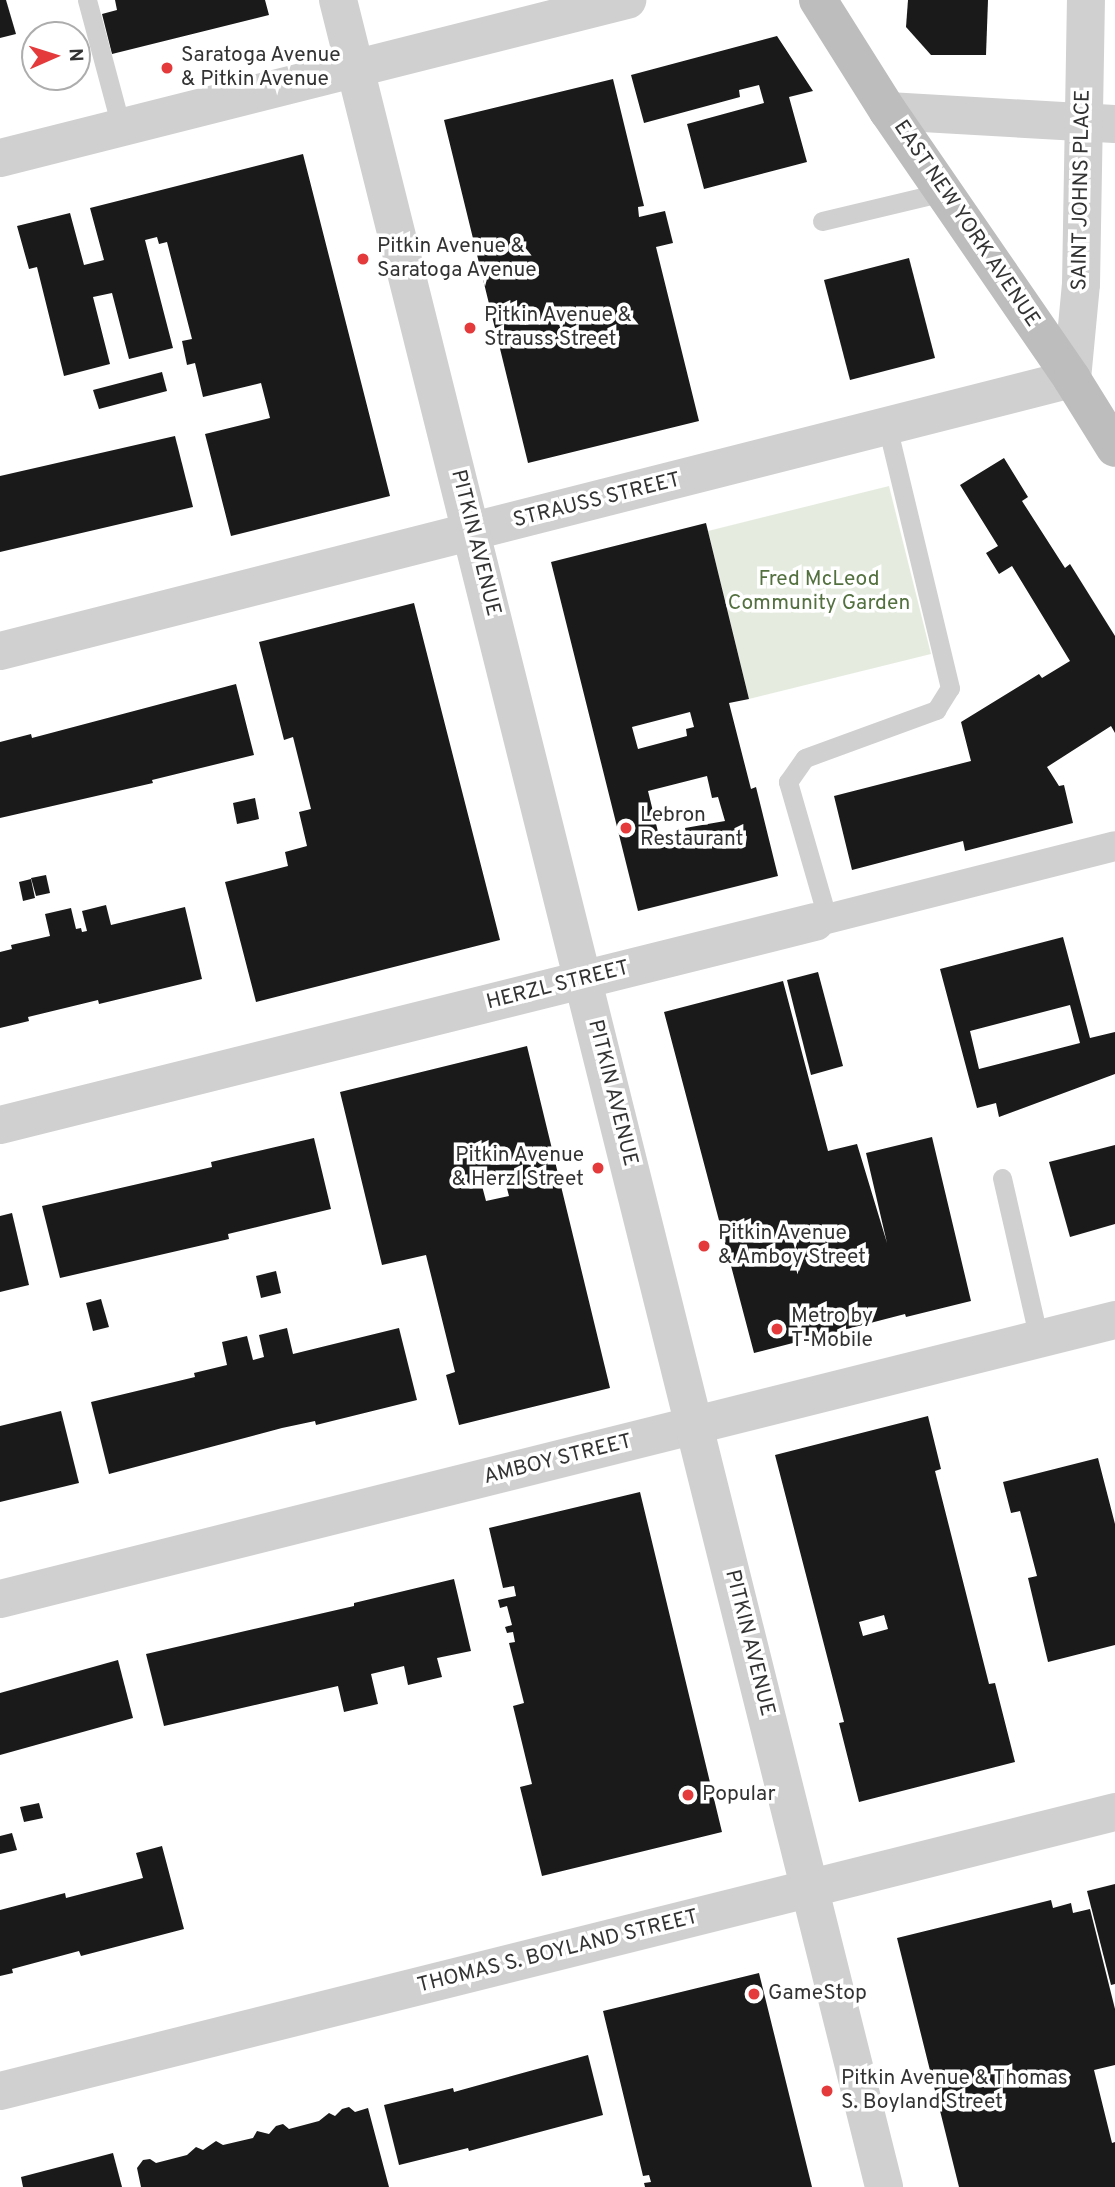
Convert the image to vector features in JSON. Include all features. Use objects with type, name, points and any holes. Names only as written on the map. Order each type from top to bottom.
[{"type":"main road","name":"EAST NEW YORK AVENUE","points":[[818,0],[888,111],[1072,379],[1115,448]]},
{"type":"street","name":"PITKIN AVENUE","points":[[338,0],[884,2187]]},
{"type":"street","points":[[0,158],[627,0]]},
{"type":"street","name":"SAINT JOHNS PLACE","points":[[1072,379],[1099,123],[1086,0]]},
{"type":"street","points":[[888,111],[1099,123]]},
{"type":"street","name":"STRAUSS STREET","points":[[0,651],[1072,379]]},
{"type":"street","name":"HERZL STREET","points":[[0,1125],[1115,846]]},
{"type":"street","name":"AMBOY STREET","points":[[0,1599],[1115,1320]]},
{"type":"street","name":"THOMAS S. BOYLAND STREET","points":[[0,2091],[1115,1812]]},
{"type":"lane","points":[[87,0],[121,127]]},
{"type":"lane","points":[[822,221],[944,192]]},
{"type":"lane","points":[[820,919],[788,782],[805,758],[936,710],[950,688],[887,426]]},
{"type":"lane","points":[[1002,1178],[1039,1340]]},
{"type":"green space","name":"Fred McLeod Community Garden","points":[[889,486],[931,654],[749,699],[708,531]]},
{"type":"building","points":[[0,0],[6,0],[16,34],[0,38]]},
{"type":"building","points":[[115,0],[265,0],[269,15],[112,54],[102,14],[117,10]]},
{"type":"building","points":[[908,0],[988,0],[986,55],[931,55],[906,27]]},
{"type":"building","points":[[777,36],[813,91],[789,97],[807,162],[704,189],[687,124],[764,103],[759,85],[739,90],[740,97],[644,123],[631,75]]},
{"type":"building","points":[[613,79],[644,206],[638,207],[639,217],[665,211],[673,243],[656,247],[699,421],[528,463],[444,120]]},
{"type":"building","points":[[303,154],[390,496],[231,536],[205,434],[270,418],[261,383],[203,397],[195,363],[187,365],[182,341],[192,339],[167,242],[159,244],[157,237],[145,240],[173,348],[129,359],[112,293],[93,297],[110,364],[64,376],[37,267],[29,269],[17,226],[70,213],[84,265],[104,260],[90,208]]},
{"type":"building","points":[[909,258],[935,358],[850,380],[824,280]]},
{"type":"building","points":[[162,372],[167,391],[99,409],[93,390]]},
{"type":"building","points":[[175,436],[193,507],[0,552],[0,476]]},
{"type":"building","points":[[1004,458],[1028,497],[1022,501],[1065,568],[1070,564],[1115,636],[1115,733],[1111,726],[1047,767],[1059,786],[1064,785],[1073,823],[965,851],[963,841],[852,870],[834,796],[971,761],[961,722],[1039,674],[1042,678],[1070,661],[1012,566],[999,574],[986,553],[998,546],[960,485]]},
{"type":"building","points":[[706,523],[749,699],[729,703],[751,789],[756,787],[778,876],[638,911],[551,562]],"holes":[[[690,712],[694,727],[686,729],[687,736],[638,749],[632,727]],[[707,776],[712,798],[718,797],[725,821],[685,828],[686,833],[660,840],[648,791]]]},
{"type":"building","points":[[414,603],[500,940],[256,1002],[225,882],[288,866],[285,852],[307,846],[299,812],[311,809],[293,737],[284,740],[259,642]]},
{"type":"building","points":[[236,684],[254,755],[152,780],[153,783],[0,818],[0,742],[31,734],[32,738]]},
{"type":"building","points":[[255,798],[259,819],[237,824],[233,803]]},
{"type":"building","points":[[46,875],[50,893],[36,896],[31,878]]},
{"type":"building","points":[[31,879],[35,898],[23,901],[19,882]]},
{"type":"building","points":[[106,905],[111,925],[185,907],[202,979],[99,1004],[98,1000],[28,1017],[29,1021],[0,1028],[0,952],[12,949],[11,945],[50,936],[45,914],[71,908],[76,929],[81,928],[82,932],[87,931],[82,911]]},
{"type":"building","points":[[1063,937],[1090,1038],[1115,1032],[1115,1074],[999,1117],[996,1103],[977,1108],[940,969]],"holes":[[[1070,1005],[1080,1043],[979,1069],[970,1031]]]},
{"type":"building","points":[[818,972],[843,1066],[811,1075],[787,980]]},
{"type":"building","points":[[783,981],[828,1151],[857,1144],[887,1243],[866,1153],[932,1137],[971,1301],[906,1317],[905,1314],[754,1353],[664,1012]]},
{"type":"building","points":[[527,1046],[610,1388],[459,1425],[446,1375],[455,1372],[426,1255],[382,1265],[340,1092]],"holes":[[[504,1177],[509,1196],[486,1201],[481,1182]]]},
{"type":"building","points":[[314,1138],[331,1209],[228,1234],[229,1239],[60,1278],[42,1206],[212,1167],[211,1162]]},
{"type":"building","points":[[1115,1145],[1115,1224],[1070,1237],[1049,1162]]},
{"type":"building","points":[[12,1213],[29,1285],[0,1292],[0,1216]]},
{"type":"building","points":[[276,1271],[281,1293],[261,1298],[256,1276]]},
{"type":"building","points":[[101,1299],[109,1327],[93,1331],[86,1303]]},
{"type":"building","points":[[287,1328],[293,1354],[399,1328],[417,1400],[316,1425],[315,1421],[282,1428],[109,1474],[91,1402],[195,1377],[194,1373],[227,1365],[222,1342],[247,1336],[253,1360],[264,1357],[259,1335]]},
{"type":"building","points":[[61,1411],[79,1483],[0,1502],[0,1426]]},
{"type":"building","points":[[928,1416],[941,1469],[935,1471],[989,1684],[995,1683],[1015,1762],[859,1802],[839,1723],[844,1722],[775,1455]],"holes":[[[884,1615],[888,1629],[863,1636],[859,1622]]]},
{"type":"building","points":[[1098,1458],[1115,1524],[1115,1645],[1048,1662],[1028,1578],[1037,1576],[1020,1511],[1011,1513],[1003,1482]]},
{"type":"building","points":[[640,1492],[722,1832],[542,1876],[520,1787],[532,1784],[513,1706],[524,1703],[509,1643],[515,1642],[513,1632],[507,1633],[505,1627],[512,1625],[507,1606],[500,1608],[498,1600],[516,1596],[514,1586],[503,1588],[489,1528]]},
{"type":"building","points":[[454,1579],[471,1651],[437,1658],[442,1677],[408,1685],[404,1666],[371,1674],[378,1704],[344,1712],[338,1686],[164,1726],[146,1654],[354,1606],[354,1603]]},
{"type":"building","points":[[118,1660],[133,1718],[0,1755],[0,1693]]},
{"type":"building","points":[[39,1803],[43,1818],[24,1822],[20,1807]]},
{"type":"building","points":[[12,1833],[17,1850],[0,1854],[0,1836]]},
{"type":"building","points":[[162,1846],[184,1929],[81,1956],[79,1951],[12,1969],[13,1973],[0,1976],[0,1910],[65,1893],[66,1898],[143,1878],[136,1853]]},
{"type":"building","points":[[1115,1884],[1115,1984],[1111,1985],[1087,1891]]},
{"type":"building","points":[[1051,1900],[1053,1908],[1071,1903],[1073,1913],[1090,1909],[1115,2009],[1115,2065],[1094,2070],[1112,2143],[1115,2142],[1115,2187],[959,2187],[897,1938]]},
{"type":"building","points":[[759,1973],[812,2187],[645,2187],[644,2183],[651,2182],[649,2175],[643,2176],[603,2011]]},
{"type":"building","points":[[588,2055],[603,2115],[469,2151],[468,2148],[399,2165],[384,2105],[453,2088],[454,2092]]},
{"type":"building","points":[[349,2107],[355,2112],[368,2108],[389,2187],[141,2187],[137,2168],[143,2160],[150,2159],[156,2163],[187,2155],[196,2147],[203,2150],[216,2141],[223,2145],[253,2138],[257,2131],[269,2134],[276,2126],[283,2124],[289,2129],[319,2121],[329,2113],[335,2116],[342,2109]]},
{"type":"building","points":[[113,2153],[122,2187],[23,2187],[21,2177]]},
{"type":"place","name":"Saratoga Avenue & Pitkin Avenue","points":[[167,68]]},
{"type":"place","name":"Pitkin Avenue & Saratoga Avenue","points":[[363,259]]},
{"type":"place","name":"Pitkin Avenue & Strauss Street","points":[[470,328]]},
{"type":"place","name":"Lebron Restaurant","points":[[626,828]]},
{"type":"place","name":"Pitkin Avenue & Herzl Street","points":[[598,1168]]},
{"type":"place","name":"Pitkin Avenue & Amboy Street","points":[[704,1246]]},
{"type":"place","name":"Metro by T-Mobile","points":[[777,1329]]},
{"type":"place","name":"Popular","points":[[688,1795]]},
{"type":"place","name":"GameStop","points":[[754,1994]]},
{"type":"place","name":"Pitkin Avenue & Thomas S. Boyland Street","points":[[827,2091]]}]
